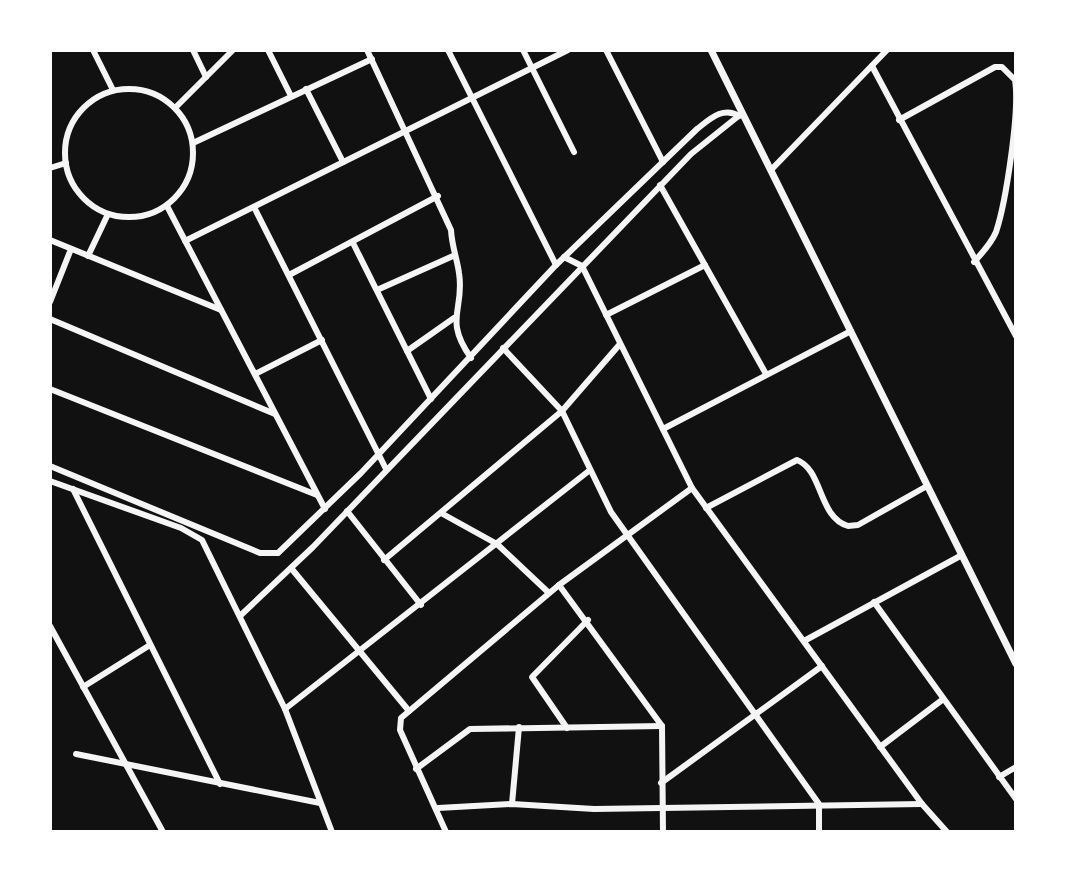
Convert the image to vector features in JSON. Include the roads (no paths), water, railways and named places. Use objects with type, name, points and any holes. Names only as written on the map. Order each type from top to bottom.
[{"type":"street","points":[[93,50],[113,90]]},
{"type":"street","points":[[193,50],[206,77]]},
{"type":"street","points":[[175,108],[233,50]]},
{"type":"street","points":[[268,50],[291,96]]},
{"type":"street","points":[[367,50],[408,130],[451,230],[453,256],[459,271],[454,318],[459,341],[471,358]]},
{"type":"street","points":[[448,50],[556,265]]},
{"type":"street","points":[[523,50],[574,152]]},
{"type":"street","points":[[185,241],[568,50]]},
{"type":"street","points":[[606,50],[663,162]]},
{"type":"street","points":[[711,50],[1016,660]]},
{"type":"street","points":[[771,170],[887,50]]},
{"type":"street","points":[[193,143],[372,59]]},
{"type":"street","points":[[872,66],[1016,336]]},
{"type":"street","points":[[899,120],[995,67],[1002,67],[1015,80],[1014,126],[999,221],[989,245],[974,262]]},
{"type":"street","points":[[306,89],[343,162]]},
{"type":"street","points":[[113,90],[150,92],[175,108],[187,124],[193,143],[191,172],[182,190],[167,206],[138,217],[108,214],[91,205],[77,190],[66,163],[65,144],[75,117],[95,98],[113,90]]},
{"type":"street","points":[[50,466],[260,553],[278,553],[379,454],[556,265],[663,162],[712,117],[732,112],[741,115]]},
{"type":"street","points":[[241,615],[347,511],[691,154],[741,115]]},
{"type":"street","points":[[50,168],[66,163]]},
{"type":"street","points":[[660,185],[766,374]]},
{"type":"street","points":[[289,275],[438,196]]},
{"type":"street","points":[[167,206],[325,509]]},
{"type":"street","points":[[254,207],[386,469]]},
{"type":"street","points":[[88,256],[108,214]]},
{"type":"street","points":[[50,240],[221,310]]},
{"type":"street","points":[[353,243],[431,399]]},
{"type":"street","points":[[50,302],[71,249]]},
{"type":"street","points":[[377,290],[453,256]]},
{"type":"street","points":[[564,257],[582,266],[692,488],[922,804],[947,832]]},
{"type":"street","points":[[606,315],[705,265]]},
{"type":"street","points":[[407,351],[454,318]]},
{"type":"street","points":[[50,319],[275,414]]},
{"type":"street","points":[[663,429],[851,331]]},
{"type":"street","points":[[255,374],[322,340]]},
{"type":"street","points":[[384,560],[562,411],[620,344]]},
{"type":"street","points":[[503,348],[562,411],[590,470],[628,536],[819,804],[819,832]]},
{"type":"street","points":[[50,389],[317,495]]},
{"type":"street","points":[[706,508],[797,460],[807,467],[829,511],[848,526],[858,525],[927,486]]},
{"type":"street","points":[[285,709],[362,652],[590,470]]},
{"type":"street","points":[[50,481],[200,538],[241,615],[285,709],[332,832]]},
{"type":"street","points":[[446,832],[438,808],[416,769],[399,726],[401,718],[559,585],[692,488]]},
{"type":"street","points":[[73,489],[220,784]]},
{"type":"street","points":[[347,511],[421,605]]},
{"type":"street","points":[[441,513],[497,544],[549,593]]},
{"type":"street","points":[[804,641],[962,555]]},
{"type":"street","points":[[291,568],[409,711]]},
{"type":"street","points":[[559,585],[588,620],[662,726],[663,832]]},
{"type":"street","points":[[874,602],[1016,799]]},
{"type":"street","points":[[567,728],[532,677],[588,620]]},
{"type":"street","points":[[51,631],[163,832]]},
{"type":"street","points":[[83,687],[150,645]]},
{"type":"street","points":[[661,783],[822,666]]},
{"type":"street","points":[[880,747],[942,700]]},
{"type":"street","points":[[416,769],[466,730],[662,726]]},
{"type":"street","points":[[512,804],[519,727]]},
{"type":"street","points":[[76,754],[127,767],[320,803]]},
{"type":"street","points":[[999,777],[1016,767]]},
{"type":"street","points":[[438,808],[512,804],[594,809],[922,804]]}]
